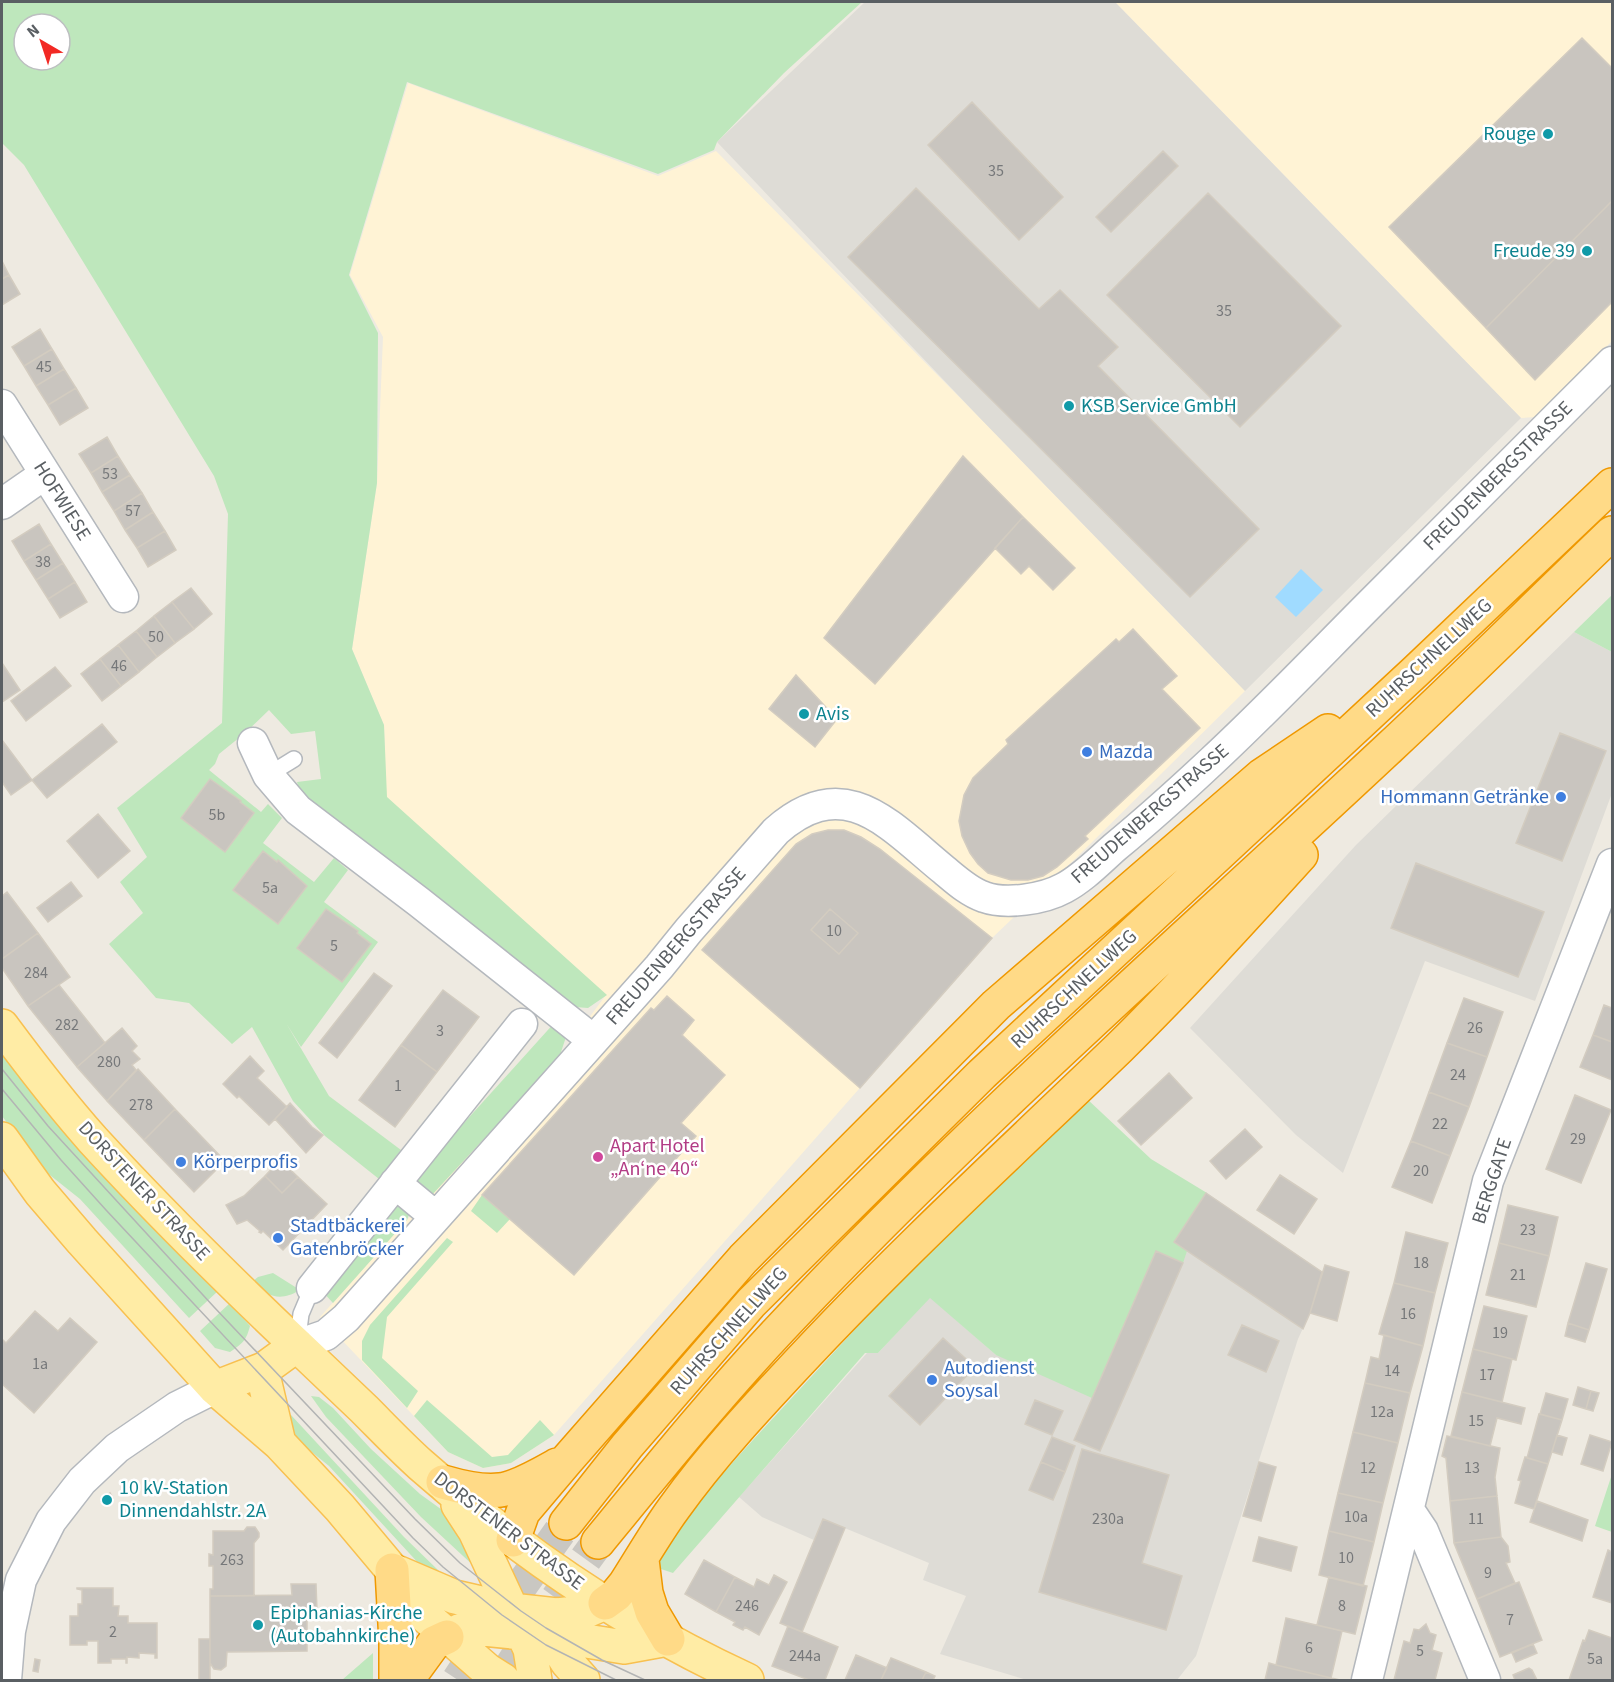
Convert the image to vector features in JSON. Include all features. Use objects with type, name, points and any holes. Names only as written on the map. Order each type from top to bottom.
[{"type":"highway","name":"RUHRSCHNELLWEG","points":[[566,1523],[627,1446],[751,1303],[982,1074],[1416,671],[1612,485]]},
{"type":"highway","name":"RUHRSCHNELLWEG","points":[[598,1542],[682,1440],[779,1330],[918,1186],[1391,746],[1612,533]]},
{"type":"highway","points":[[513,1540],[523,1512],[743,1259],[996,1005],[1261,776],[1416,671]]},
{"type":"highway","points":[[605,1603],[616,1595],[642,1560],[672,1510],[706,1466],[825,1334],[926,1231],[1138,1028],[1237,925],[1468,672]]},
{"type":"highway","points":[[443,1482],[472,1489],[501,1490],[531,1479],[567,1460]]},
{"type":"highway","points":[[642,1560],[646,1593],[652,1612],[668,1639]]},
{"type":"highway","points":[[392,1570],[396,1680]]},
{"type":"highway","points":[[407,1680],[435,1643],[447,1637]]},
{"type":"main road","name":"DORSTENER STRASSE","points":[[2,1026],[30,1064],[92,1138],[226,1278],[421,1465],[513,1540],[605,1603],[722,1669],[747,1680]]},
{"type":"main road","points":[[2,1139],[47,1200],[215,1388],[279,1443],[340,1508],[392,1570],[423,1614],[447,1637],[487,1670],[503,1680]]},
{"type":"main road","points":[[215,1388],[264,1369],[297,1346]]},
{"type":"main road","points":[[264,1369],[264,1379],[279,1443]]},
{"type":"main road","points":[[443,1482],[530,1623],[583,1680]]},
{"type":"main road","points":[[513,1540],[511,1552],[517,1575],[527,1598],[530,1649],[535,1680]]},
{"type":"main road","points":[[392,1570],[455,1597],[530,1623],[624,1647],[668,1639]]},
{"type":"main road","points":[[447,1637],[473,1628],[530,1623],[584,1612],[605,1603]]},
{"type":"street","name":"FREUDENBERGSTRASSE","points":[[297,1346],[326,1335],[346,1318],[659,967],[776,831],[790,818],[819,804],[842,803],[860,807],[880,818],[966,888],[985,897],[1009,900],[1032,899],[1063,889],[1085,874],[1169,802],[1248,727],[1612,362]]},
{"type":"street","name":"HOFWIESE","points":[[2,405],[123,597]]},
{"type":"street","points":[[2,504],[45,474]]},
{"type":"street","name":"FREUDENBERGSTRASSE","points":[[253,743],[268,775],[298,810],[419,902],[593,1040]]},
{"type":"street","name":"BERGGATE","points":[[1367,1680],[1488,1181],[1612,864]]},
{"type":"street","points":[[312,1288],[522,1024]]},
{"type":"street","points":[[395,1183],[436,1217]]},
{"type":"street","points":[[6,1680],[10,1631],[21,1580],[51,1521],[82,1481],[117,1448],[177,1407],[215,1388]]},
{"type":"street","points":[[1409,1510],[1423,1531],[1485,1680]]},
{"type":"lane","points":[[268,775],[294,759]]},
{"type":"lane","points":[[297,1346],[301,1314],[312,1288]]},
{"type":"shaded area","name":"KSB Service GmbH","points":[[865,2],[1115,2],[1521,418],[1245,691],[977,415],[717,142]]},
{"type":"shaded area","points":[[1115,2],[1612,2],[1612,341],[1536,417],[1521,418]]},
{"type":"shaded area","points":[[408,83],[658,176],[716,151],[1245,691],[992,938],[554,1435],[511,1463],[483,1468],[448,1452],[320,1317],[407,1220],[559,1058],[606,995],[386,797],[384,725],[352,649],[377,483],[383,337],[350,275]]},
{"type":"shaded area","points":[[1574,632],[1612,652],[1612,793],[1535,1001],[1425,961],[1343,1173],[1296,1135],[1190,1028],[1356,845]]},
{"type":"shaded area","points":[[1207,1193],[1322,1272],[1310,1313],[1298,1339],[1196,1656],[1177,1680],[1027,1680],[940,1654],[966,1596],[923,1580],[929,1563],[823,1519],[814,1540],[762,1517],[739,1497],[867,1353],[878,1353],[930,1297],[996,1355],[1156,1251],[1182,1263],[1174,1242]]},
{"type":"green space","points":[[2,2],[862,2],[784,73],[717,142],[714,150],[658,174],[407,82],[349,275],[378,333],[377,483],[352,649],[384,725],[387,797],[607,995],[588,1008],[575,1007],[316,809],[300,792],[297,782],[321,779],[315,731],[291,734],[269,710],[219,754],[215,764],[209,770],[261,812],[268,804],[282,818],[263,843],[314,882],[334,858],[348,870],[324,902],[378,942],[301,1047],[286,1023],[329,1096],[401,1150],[379,1179],[325,1136],[293,1101],[252,1027],[232,1044],[189,1003],[156,998],[109,944],[143,913],[120,882],[147,857],[117,808],[222,723],[228,514],[214,476],[24,165],[2,143]]},
{"type":"green space","points":[[1612,595],[1612,652],[1574,632]]},
{"type":"green space","points":[[556,1021],[567,1034],[559,1058],[432,1195],[409,1175],[444,1145]]},
{"type":"green space","points":[[2,1051],[218,1291],[189,1318],[80,1199],[41,1168],[2,1116]]},
{"type":"green space","points":[[1086,1098],[1151,1159],[1207,1193],[1174,1242],[1187,1251],[1183,1263],[1156,1252],[1092,1398],[996,1355],[930,1298],[878,1353],[865,1353],[673,1573],[658,1568],[661,1557],[706,1492],[753,1440],[883,1299]]},
{"type":"green space","points":[[482,1195],[510,1219],[497,1233],[471,1211]]},
{"type":"green space","points":[[395,1198],[410,1212],[407,1220],[333,1303],[321,1290]]},
{"type":"green space","points":[[447,1238],[453,1242],[387,1317],[382,1358],[418,1391],[407,1408],[362,1360],[362,1341],[370,1325]]},
{"type":"green space","points":[[273,1273],[300,1290],[286,1296],[274,1296],[252,1282],[258,1277]]},
{"type":"green space","points":[[230,1303],[250,1326],[243,1341],[230,1352],[215,1348],[200,1331]]},
{"type":"green space","points":[[311,1396],[319,1397],[333,1408],[371,1449],[420,1494],[456,1520],[476,1568],[421,1517],[326,1417]]},
{"type":"green space","points":[[427,1400],[492,1457],[508,1455],[540,1420],[554,1435],[511,1463],[483,1468],[448,1452],[414,1416]]},
{"type":"green space","points":[[291,1415],[404,1537],[439,1571],[435,1574],[421,1566],[329,1466],[297,1440],[290,1420]]},
{"type":"green space","points":[[1612,1474],[1612,1532],[1595,1526]]},
{"type":"green space","points":[[373,1653],[373,1680],[342,1680]]},
{"type":"water","points":[[1301,569],[1323,590],[1296,617],[1275,597]]},
{"type":"building","name":"Rouge","points":[[1582,38],[1612,68],[1612,201],[1486,328],[1389,227]]},
{"type":"building","points":[[972,102],[1063,197],[1019,240],[928,145]]},
{"type":"building","points":[[1163,151],[1178,166],[1111,232],[1096,217]]},
{"type":"building","name":"KSB Service GmbH","points":[[916,188],[1039,309],[1060,290],[1118,347],[1098,366],[1259,529],[1190,597],[848,257]]},
{"type":"building","points":[[1208,193],[1341,326],[1240,427],[1107,295]]},
{"type":"building","name":"Freude 39","points":[[1612,201],[1612,302],[1535,380],[1486,328]]},
{"type":"building","points":[[2,261],[9,275],[2,279]]},
{"type":"building","points":[[9,275],[20,294],[2,305],[2,279]]},
{"type":"building","points":[[40,329],[52,349],[24,366],[12,347]]},
{"type":"building","points":[[52,349],[64,369],[36,386],[24,366]]},
{"type":"building","points":[[64,369],[76,388],[48,405],[36,386]]},
{"type":"building","points":[[76,388],[88,408],[60,425],[48,405]]},
{"type":"building","points":[[107,437],[118,456],[91,473],[79,454]]},
{"type":"building","points":[[118,456],[130,475],[102,492],[91,473]]},
{"type":"building","points":[[963,456],[1023,517],[875,684],[824,638]]},
{"type":"building","points":[[130,475],[142,493],[114,511],[102,492]]},
{"type":"building","points":[[142,493],[153,512],[125,530],[114,511]]},
{"type":"building","points":[[153,512],[165,531],[137,548],[125,530]]},
{"type":"building","points":[[1023,517],[1075,568],[1053,590],[1029,566],[1021,574],[995,548]]},
{"type":"building","points":[[39,524],[51,544],[24,561],[12,541]]},
{"type":"building","points":[[165,531],[176,550],[148,567],[137,548]]},
{"type":"building","points":[[51,544],[63,563],[36,580],[24,561]]},
{"type":"building","points":[[63,563],[75,582],[48,599],[36,580]]},
{"type":"building","points":[[75,582],[87,602],[60,618],[48,599]]},
{"type":"building","points":[[191,588],[212,614],[194,629],[172,602]]},
{"type":"building","points":[[172,602],[194,629],[175,643],[154,616]]},
{"type":"building","points":[[154,616],[175,643],[157,657],[136,631]]},
{"type":"building","name":"Mazda","points":[[1133,629],[1177,676],[1162,689],[1200,728],[1085,836],[1088,839],[1057,867],[1043,876],[1028,880],[1011,880],[988,873],[970,853],[962,836],[959,821],[964,795],[973,778],[1008,744],[1006,740],[1116,639],[1119,642]]},
{"type":"building","points":[[136,631],[157,657],[139,672],[118,645]]},
{"type":"building","points":[[118,645],[139,672],[121,686],[100,659]]},
{"type":"building","points":[[100,659],[121,686],[102,701],[81,674]]},
{"type":"building","points":[[2,663],[20,690],[2,702]]},
{"type":"building","points":[[55,667],[71,686],[26,721],[11,701]]},
{"type":"building","name":"Avis","points":[[796,675],[837,719],[815,747],[769,709]]},
{"type":"building","points":[[102,724],[117,742],[47,798],[32,780]]},
{"type":"building","name":"Hommann Getränke","points":[[1560,733],[1606,751],[1562,861],[1516,843]]},
{"type":"building","points":[[2,740],[32,780],[11,795],[2,782]]},
{"type":"building","points":[[210,779],[254,813],[225,852],[181,818]]},
{"type":"building","points":[[98,814],[130,851],[98,878],[67,841]]},
{"type":"building","points":[[828,830],[844,830],[880,849],[992,938],[860,1088],[702,950],[796,844],[812,834]]},
{"type":"building","points":[[263,851],[277,862],[278,860],[307,886],[278,924],[233,890]]},
{"type":"building","points":[[1416,863],[1544,912],[1518,977],[1391,928]]},
{"type":"building","points":[[71,882],[82,896],[48,922],[37,908]]},
{"type":"building","points":[[7,892],[38,933],[2,959],[2,896]]},
{"type":"building","points":[[326,909],[358,931],[357,933],[371,944],[342,982],[297,948]]},
{"type":"building","points":[[830,909],[858,933],[839,954],[811,930]]},
{"type":"building","points":[[38,933],[70,977],[28,1006],[2,968],[2,959]]},
{"type":"building","points":[[374,973],[392,986],[337,1058],[319,1043]]},
{"type":"building","points":[[59,985],[105,1043],[77,1067],[28,1006]]},
{"type":"building","points":[[443,990],[479,1017],[437,1072],[401,1045]]},
{"type":"building","points":[[667,996],[694,1020],[682,1035],[725,1075],[681,1123],[696,1136],[574,1275],[482,1195],[651,1008],[654,1010]]},
{"type":"building","points":[[1464,998],[1503,1012],[1487,1057],[1447,1043]]},
{"type":"building","points":[[1604,1005],[1612,1008],[1612,1042],[1593,1035]]},
{"type":"building","points":[[122,1028],[137,1046],[132,1051],[140,1059],[132,1065],[136,1070],[107,1101],[77,1067]]},
{"type":"building","points":[[1593,1035],[1612,1042],[1612,1080],[1580,1067]]},
{"type":"building","points":[[1447,1043],[1487,1057],[1469,1107],[1429,1092]]},
{"type":"building","points":[[401,1045],[437,1072],[395,1127],[359,1100]]},
{"type":"building","points":[[250,1056],[264,1071],[257,1078],[287,1107],[269,1125],[223,1084]]},
{"type":"building","points":[[138,1069],[175,1109],[144,1140],[107,1101]]},
{"type":"building","points":[[1169,1073],[1192,1098],[1141,1145],[1118,1121]]},
{"type":"building","points":[[1429,1092],[1469,1107],[1450,1156],[1411,1141]]},
{"type":"building","points":[[1575,1095],[1611,1110],[1581,1183],[1546,1169]]},
{"type":"building","points":[[290,1103],[312,1127],[323,1135],[306,1153],[275,1119]]},
{"type":"building","points":[[175,1109],[225,1161],[194,1192],[144,1140]]},
{"type":"building","points":[[1245,1129],[1262,1147],[1226,1179],[1210,1161]]},
{"type":"building","points":[[1411,1141],[1450,1156],[1432,1203],[1392,1187]]},
{"type":"building","points":[[280,1160],[298,1177],[282,1193],[265,1176]]},
{"type":"building","points":[[1280,1175],[1317,1199],[1294,1234],[1257,1210]]},
{"type":"building","points":[[265,1176],[282,1193],[298,1177],[327,1204],[283,1250],[247,1220],[237,1224],[226,1205],[244,1196]]},
{"type":"building","points":[[1206,1193],[1322,1272],[1303,1329],[1174,1242]]},
{"type":"building","points":[[1508,1205],[1558,1217],[1549,1256],[1499,1243]]},
{"type":"building","points":[[1406,1232],[1448,1243],[1435,1293],[1394,1283]]},
{"type":"building","points":[[1499,1243],[1549,1256],[1536,1307],[1486,1295]]},
{"type":"building","points":[[1156,1251],[1183,1263],[1100,1451],[1074,1440]]},
{"type":"building","points":[[1586,1263],[1607,1269],[1589,1330],[1568,1323]]},
{"type":"building","points":[[1325,1265],[1349,1272],[1337,1321],[1310,1313]]},
{"type":"building","points":[[1394,1283],[1435,1293],[1423,1346],[1379,1334]]},
{"type":"building","points":[[1484,1306],[1527,1316],[1516,1360],[1473,1349]]},
{"type":"building","points":[[35,1311],[58,1331],[70,1318],[97,1342],[34,1413],[2,1384],[2,1339],[6,1343]]},
{"type":"building","points":[[1568,1323],[1589,1330],[1585,1342],[1565,1336]]},
{"type":"building","points":[[1242,1325],[1279,1341],[1266,1372],[1228,1355]]},
{"type":"building","points":[[1384,1335],[1423,1346],[1410,1393],[1365,1383],[1371,1357],[1379,1359]]},
{"type":"building","points":[[943,1338],[975,1367],[920,1425],[889,1396]]},
{"type":"building","points":[[1473,1349],[1512,1359],[1502,1402],[1462,1392]]},
{"type":"building","points":[[1365,1383],[1410,1393],[1398,1443],[1353,1432]]},
{"type":"building","points":[[1578,1387],[1591,1391],[1586,1409],[1573,1405]]},
{"type":"building","points":[[1591,1391],[1599,1393],[1593,1411],[1586,1409]]},
{"type":"building","points":[[1462,1392],[1525,1408],[1521,1424],[1497,1418],[1490,1446],[1451,1436]]},
{"type":"building","points":[[1546,1393],[1568,1399],[1562,1420],[1540,1414]]},
{"type":"building","points":[[1035,1400],[1063,1411],[1052,1435],[1025,1424]]},
{"type":"building","points":[[1539,1414],[1562,1420],[1548,1464],[1527,1458]]},
{"type":"building","points":[[1353,1432],[1398,1443],[1383,1503],[1338,1493]]},
{"type":"building","points":[[1557,1435],[1567,1438],[1562,1455],[1552,1452]]},
{"type":"building","points":[[1590,1435],[1612,1442],[1603,1471],[1581,1464]]},
{"type":"building","points":[[1447,1436],[1500,1448],[1495,1477],[1497,1496],[1450,1501],[1446,1458],[1442,1456]]},
{"type":"building","points":[[1052,1437],[1075,1446],[1065,1472],[1041,1462]]},
{"type":"building","points":[[1082,1449],[1169,1475],[1142,1563],[1182,1576],[1166,1630],[1039,1592]]},
{"type":"building","points":[[1525,1457],[1548,1464],[1534,1509],[1515,1503],[1521,1481],[1518,1480]]},
{"type":"building","points":[[1041,1462],[1065,1472],[1053,1500],[1029,1490]]},
{"type":"building","points":[[1259,1462],[1276,1467],[1261,1521],[1243,1516]]},
{"type":"building","name":"10 kV-Station Dinnendahlstr. 2A","points":[[110,1493],[113,1498],[105,1505],[101,1501]]},
{"type":"building","points":[[1338,1493],[1383,1503],[1374,1542],[1329,1531]]},
{"type":"building","points":[[1497,1496],[1501,1537],[1454,1543],[1450,1501]]},
{"type":"building","points":[[1537,1501],[1588,1520],[1582,1541],[1530,1522]]},
{"type":"building","points":[[823,1519],[845,1528],[802,1632],[780,1623]]},
{"type":"building","points":[[247,1527],[255,1527],[259,1533],[254,1543],[254,1596],[210,1596],[210,1589],[213,1589],[213,1566],[209,1566],[209,1554],[213,1555],[213,1531],[244,1531]]},
{"type":"building","points":[[1329,1531],[1374,1542],[1363,1586],[1319,1575]]},
{"type":"building","points":[[1259,1537],[1297,1547],[1291,1571],[1253,1561]]},
{"type":"building","points":[[1501,1537],[1508,1546],[1510,1562],[1506,1563],[1515,1583],[1477,1599],[1454,1543]]},
{"type":"building","points":[[1608,1550],[1612,1552],[1612,1603],[1593,1597]]},
{"type":"building","points":[[704,1560],[735,1577],[716,1612],[685,1594]]},
{"type":"building","points":[[774,1575],[787,1582],[759,1635],[745,1627],[743,1630],[733,1625],[735,1622],[716,1612],[735,1577],[754,1587],[757,1579],[769,1585]]},
{"type":"building","points":[[1329,1577],[1367,1586],[1355,1634],[1317,1625]]},
{"type":"building","points":[[1519,1582],[1542,1640],[1500,1657],[1477,1599]]},
{"type":"building","name":"Epiphanias-Kirche (Autobahnkirche)","points":[[291,1584],[316,1584],[317,1611],[307,1611],[307,1651],[227,1652],[226,1666],[221,1670],[214,1669],[210,1663],[210,1596],[292,1595]]},
{"type":"building","points":[[77,1588],[113,1588],[113,1606],[119,1606],[118,1616],[128,1616],[128,1623],[157,1623],[157,1658],[155,1654],[139,1653],[139,1658],[127,1657],[127,1663],[126,1659],[111,1659],[111,1663],[98,1663],[98,1641],[87,1641],[87,1645],[70,1645],[70,1616],[78,1616],[78,1604],[82,1604],[82,1590]]},
{"type":"building","points":[[1286,1618],[1342,1631],[1331,1678],[1276,1665]]},
{"type":"building","points":[[1426,1624],[1430,1633],[1436,1635],[1432,1650],[1442,1653],[1435,1680],[1394,1680],[1404,1641],[1410,1643],[1414,1629],[1419,1630]]},
{"type":"building","points":[[788,1626],[838,1647],[825,1680],[809,1680],[772,1666]]},
{"type":"building","points":[[1589,1630],[1612,1638],[1612,1680],[1569,1680],[1583,1640],[1585,1641]]},
{"type":"building","points":[[199,1639],[210,1639],[210,1680],[199,1680]]},
{"type":"building","points":[[1533,1644],[1537,1653],[1516,1662],[1512,1653]]},
{"type":"building","points":[[856,1655],[887,1668],[881,1680],[845,1680]]},
{"type":"building","points":[[891,1658],[926,1672],[922,1680],[881,1680]]},
{"type":"building","points":[[35,1659],[40,1660],[38,1672],[33,1671]]},
{"type":"building","points":[[1269,1663],[1276,1665],[1340,1680],[1265,1680]]},
{"type":"building","points":[[1529,1668],[1537,1680],[1515,1680],[1513,1675]]},
{"type":"building","points":[[926,1672],[935,1676],[933,1680],[922,1680]]},
{"type":"tunnel","points":[[458,1680],[506,1607],[566,1523]]},
{"type":"tunnel","points":[[502,1680],[536,1627],[598,1542]]},
{"type":"tram line","points":[[2,1069],[48,1126],[214,1307],[415,1519],[460,1563],[546,1628],[602,1660],[645,1680]]},
{"type":"tram line","points":[[2,1089],[106,1210],[413,1538],[443,1567],[502,1615],[546,1645],[616,1680]]},
{"type":"place","name":"Rouge","points":[[1548,134]]},
{"type":"place","name":"Freude 39","points":[[1587,251]]},
{"type":"place","name":"KSB Service GmbH","points":[[1069,406]]},
{"type":"place","name":"Avis","points":[[804,714]]},
{"type":"place","name":"Mazda","points":[[1087,752]]},
{"type":"place","name":"Hommann Getränke","points":[[1561,797]]},
{"type":"place","name":"Apart Hotel „An‘ne 40“","points":[[598,1157]]},
{"type":"place","name":"Körperprofis","points":[[181,1162]]},
{"type":"place","name":"Stadtbäckerei Gatenbröcker","points":[[278,1238]]},
{"type":"place","name":"Autodienst Soysal","points":[[932,1380]]},
{"type":"place","name":"10 kV-Station Dinnendahlstr. 2A","points":[[107,1500]]},
{"type":"place","name":"Epiphanias-Kirche (Autobahnkirche)","points":[[258,1625]]}]
